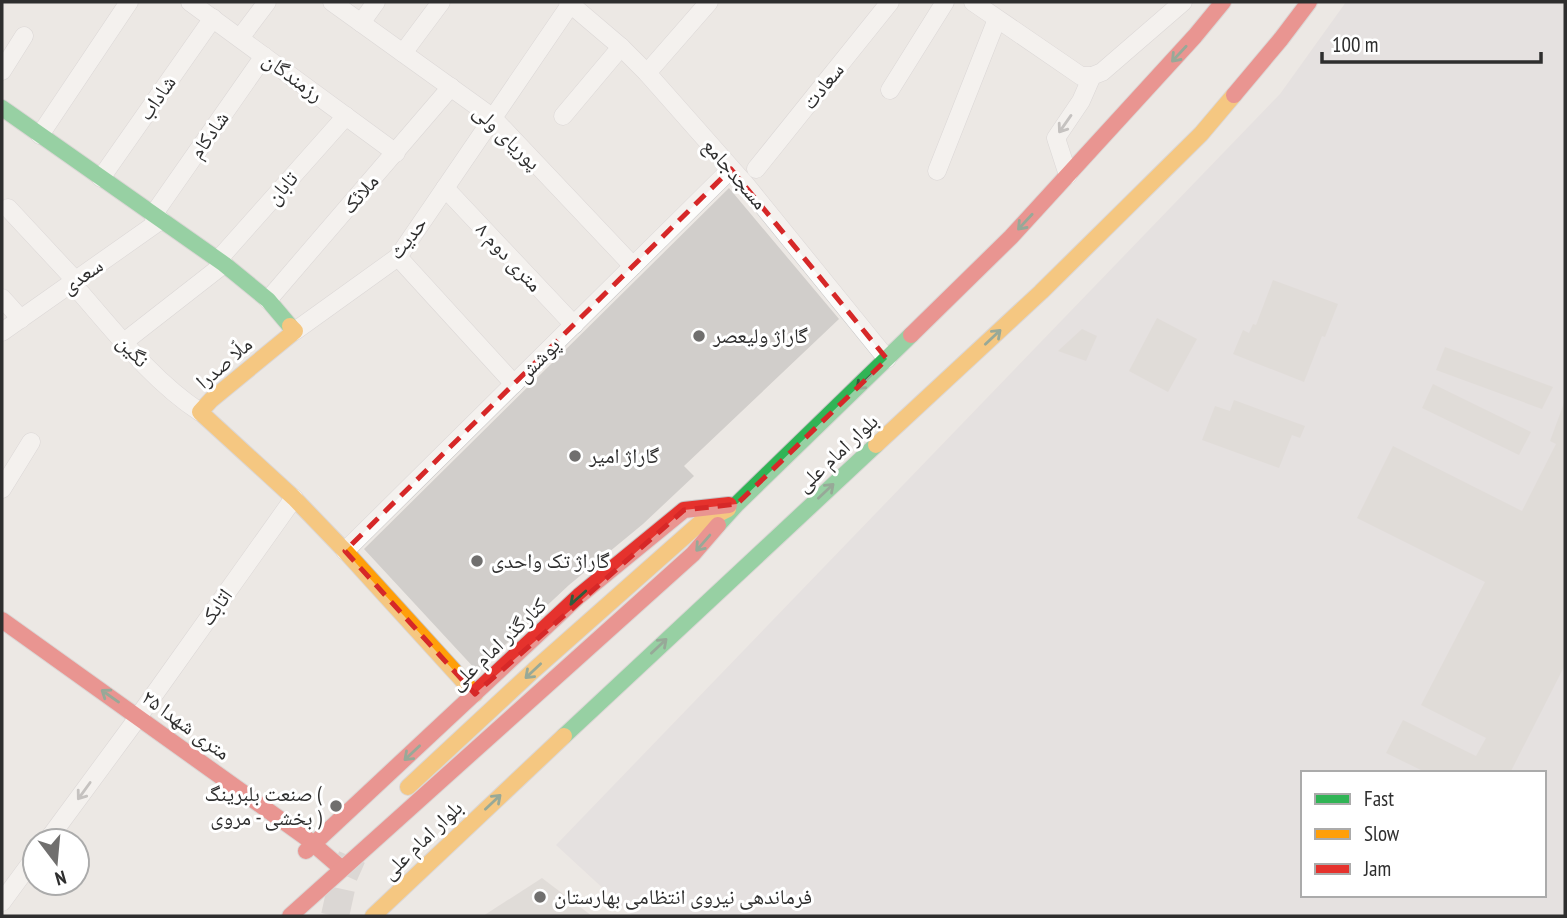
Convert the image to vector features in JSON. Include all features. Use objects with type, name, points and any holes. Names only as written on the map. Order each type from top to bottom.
[{"type":"main road","name":"بلوار امام علی","points":[[289,916],[693,554],[737,505],[1011,237],[1223,2]]},
{"type":"main road","name":"بلوار امام علی","points":[[373,916],[1041,292],[1201,134],[1309,2]]},
{"type":"main road","points":[[2,108],[221,262],[268,300],[295,331]]},
{"type":"main road","name":"ملّا صدرا","points":[[295,331],[200,412],[295,498],[475,694]]},
{"type":"main road","points":[[408,787],[534,670],[701,523],[737,505]]},
{"type":"main road","name":"کنارگذر امام علی","points":[[309,847],[579,596],[684,510],[737,505]]},
{"type":"main road","name":"۲۵ متری شهدا","points":[[2,620],[135,722],[309,847],[338,872]]},
{"type":"main road","name":"۲۵ متری شهدا","points":[[20,652],[135,722]]},
{"type":"main road","points":[[396,916],[458,834]]},
{"type":"street","points":[[40,135],[129,2]]},
{"type":"street","name":"رزمندگان","points":[[191,2],[396,153]]},
{"type":"street","points":[[240,38],[267,2]]},
{"type":"street","name":"پوریای ولی","points":[[332,2],[492,117],[633,267]]},
{"type":"street","points":[[361,23],[376,2]]},
{"type":"street","points":[[403,53],[441,2]]},
{"type":"street","name":"مسجدجامع","points":[[570,2],[647,73],[732,169],[887,359]]},
{"type":"street","name":"حدیث","points":[[295,331],[398,257],[570,2]]},
{"type":"street","points":[[647,73],[709,2]]},
{"type":"street","name":"سعادت","points":[[756,169],[890,2]]},
{"type":"street","points":[[890,90],[945,2]]},
{"type":"street","points":[[976,3],[1081,76],[1092,76],[1102,72],[1182,2]]},
{"type":"street","name":"شاداب","points":[[101,178],[213,18]]},
{"type":"street","points":[[937,171],[997,19]]},
{"type":"street","points":[[2,71],[24,36]]},
{"type":"street","points":[[563,116],[621,47]]},
{"type":"street","name":"شادکام","points":[[158,217],[264,56]]},
{"type":"street","points":[[1068,175],[1056,138],[1081,101],[1092,76]]},
{"type":"street","name":"ملائک","points":[[268,300],[451,87]]},
{"type":"street","name":"تابان","points":[[124,342],[221,262],[346,116]]},
{"type":"street","name":"پوشش","points":[[345,551],[732,169]]},
{"type":"street","name":"۸ متری دوم","points":[[445,188],[574,325]]},
{"type":"street","name":"نگین","points":[[8,208],[124,342],[184,401],[200,412]]},
{"type":"street","name":"سعدی","points":[[2,332],[74,282],[158,217]]},
{"type":"street","points":[[398,257],[514,384]]},
{"type":"street","points":[[2,298],[21,319]]},
{"type":"street","points":[[2,489],[31,442]]},
{"type":"street","name":"اتابک","points":[[57,827],[295,498]]},
{"type":"street","points":[[2,902],[21,876]]},
{"type":"highlighted area","points":[[731,169],[887,359],[737,504],[684,510],[475,694],[345,551]]},
{"type":"shaded area","points":[[1346,2],[1565,2],[1565,916],[633,916],[556,845],[1280,94]]},
{"type":"building","points":[[729,188],[839,319],[684,466],[694,476],[643,524],[569,585],[477,671],[364,549]]},
{"type":"building","points":[[1273,280],[1338,304],[1304,382],[1233,354],[1243,330],[1249,333],[1253,324],[1256,325]]},
{"type":"building","points":[[1157,318],[1197,339],[1168,392],[1129,371]]},
{"type":"building","points":[[1082,329],[1097,336],[1086,361],[1058,351]]},
{"type":"building","points":[[1445,347],[1553,387],[1542,409],[1436,370]]},
{"type":"building","points":[[1433,384],[1531,432],[1519,455],[1422,408]]},
{"type":"building","points":[[1234,400],[1305,426],[1300,438],[1292,435],[1279,468],[1202,440],[1215,406],[1230,411]]},
{"type":"building","points":[[1565,403],[1565,665],[1511,771],[1423,771],[1386,753],[1403,720],[1476,756],[1486,738],[1421,705],[1485,582],[1357,518],[1393,446],[1522,511],[1556,444],[1550,441]]},
{"type":"building","name":"فرماندهی نیروی انتظامی بهارستان","points":[[542,878],[592,916],[483,916]]},
{"type":"tunnel","points":[[335,916],[344,875],[352,857]]},
{"type":"traffic: fast","points":[[2,108],[224,264],[268,300],[290,326]]},
{"type":"traffic: fast","points":[[718,525],[911,335]]},
{"type":"traffic: fast","points":[[564,736],[876,445]]},
{"type":"traffic: slow","points":[[876,445],[1041,292],[1201,134],[1234,95]]},
{"type":"traffic: slow","points":[[290,326],[295,331],[200,412],[294,498],[475,694]]},
{"type":"traffic: slow","points":[[408,787],[534,670],[700,523],[728,509]]},
{"type":"traffic: slow","points":[[373,916],[564,736]]},
{"type":"traffic: jam","points":[[911,335],[1011,237],[1223,2]]},
{"type":"traffic: jam","points":[[1234,95],[1309,2]]},
{"type":"traffic: jam","points":[[306,851],[579,596],[684,510],[729,505]]},
{"type":"traffic: jam","points":[[290,916],[693,554],[718,525]]},
{"type":"traffic: jam","points":[[2,620],[305,837],[341,868]]},
{"type":"place","name":"گاراژ ولیعصر","points":[[699,336]]},
{"type":"place","name":"گاراژ امیر","points":[[575,456]]},
{"type":"place","name":"گاراژ تک واحدی","points":[[477,561]]},
{"type":"place","name":"صنعت بلبرینگ ( بخشی - مروی )","points":[[336,806]]},
{"type":"place","name":"فرماندهی نیروی انتظامی بهارستان","points":[[540,897]]}]
